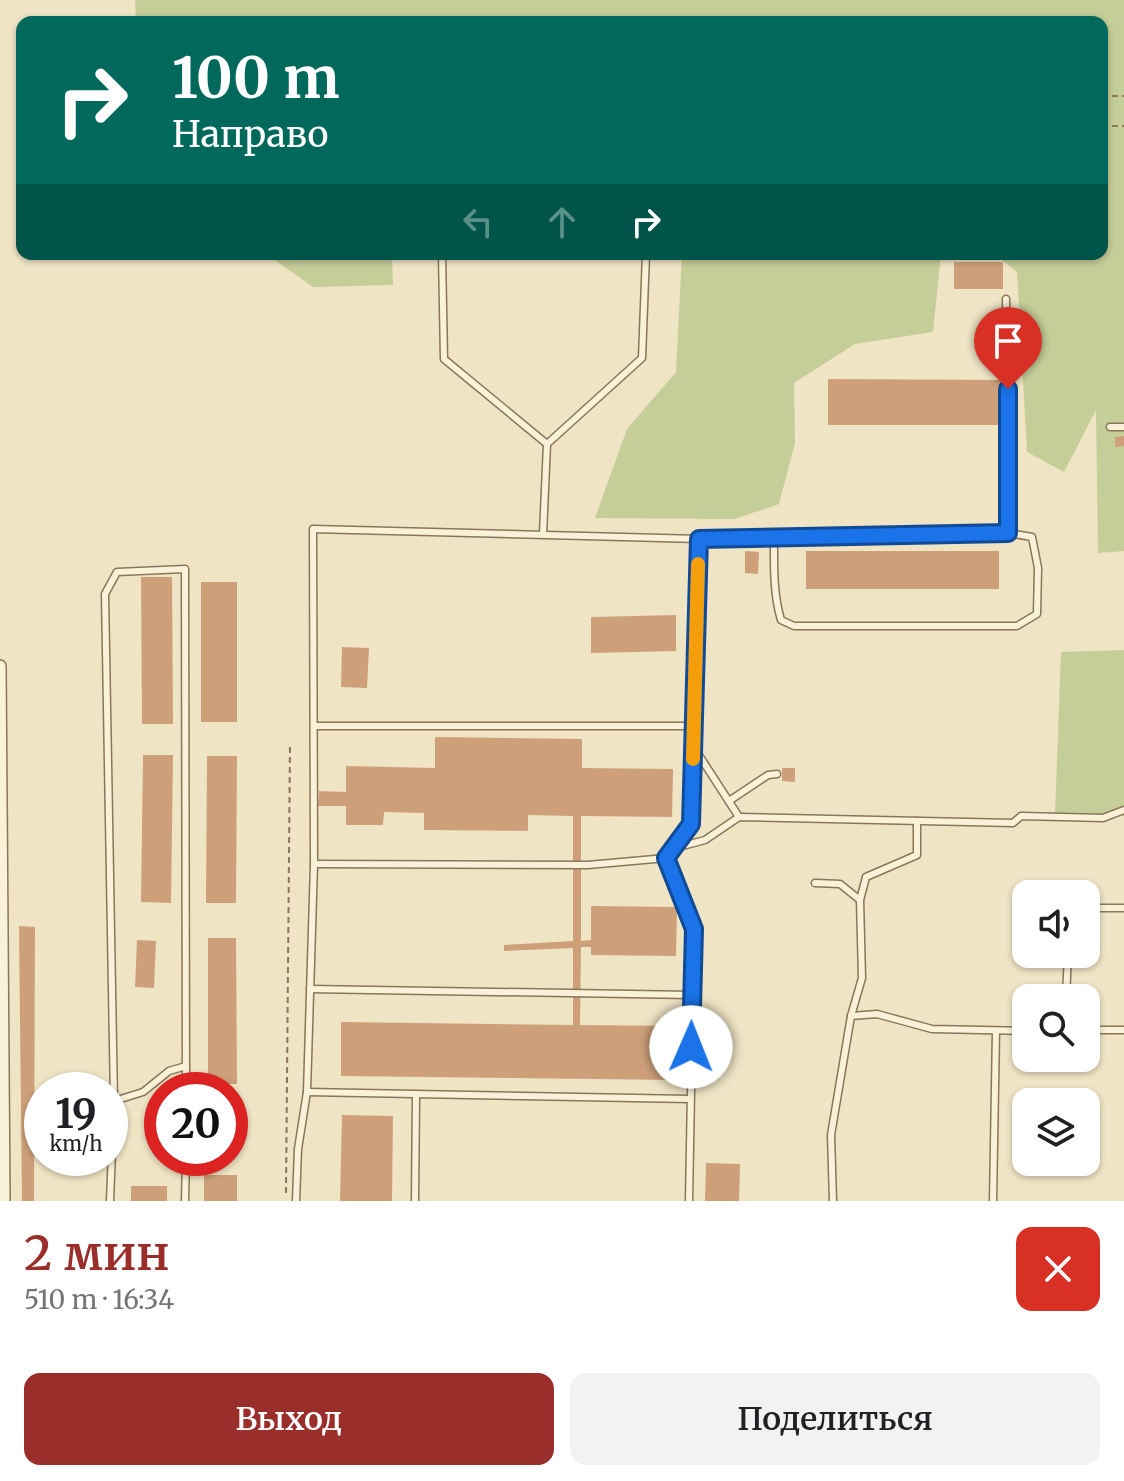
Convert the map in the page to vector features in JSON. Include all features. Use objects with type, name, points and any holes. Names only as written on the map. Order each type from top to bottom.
[{"type":"street","points":[[0,666],[4,1201]]},
{"type":"lane","points":[[442,260],[444,359],[547,444]]},
{"type":"lane","points":[[543,534],[547,444],[642,358],[646,260]]},
{"type":"lane","points":[[1006,299],[1008,533]]},
{"type":"lane","points":[[1110,427],[1124,427]]},
{"type":"lane","points":[[296,1201],[298,1149],[307,1092],[314,864],[313,529],[699,539],[1008,533],[1032,537],[1038,568],[1037,614],[1017,626],[794,626],[781,620],[777,607],[774,538]]},
{"type":"lane","points":[[314,864],[588,865],[666,858],[691,824],[699,539]]},
{"type":"lane","points":[[113,1072],[105,594],[117,572],[185,569],[186,1072]]},
{"type":"lane","points":[[315,726],[694,726]]},
{"type":"lane","points":[[693,746],[739,817]]},
{"type":"lane","points":[[729,801],[768,775],[777,774]]},
{"type":"lane","points":[[675,848],[705,840],[739,817],[1013,823],[1021,816],[1103,818],[1124,810]]},
{"type":"lane","points":[[833,1201],[831,1135],[851,1016],[862,978],[860,900],[866,877],[917,855],[917,821]]},
{"type":"lane","points":[[666,858],[694,929],[689,1201]]},
{"type":"lane","points":[[815,883],[840,884],[860,900]]},
{"type":"lane","points":[[1100,908],[1124,908]]},
{"type":"lane","points":[[310,989],[692,995]]},
{"type":"lane","points":[[851,1016],[877,1014],[932,1029],[1012,1031]]},
{"type":"lane","points":[[1100,1030],[1124,1030]]},
{"type":"lane","points":[[993,1201],[996,1031]]},
{"type":"lane","points":[[128,1097],[143,1092],[169,1071],[186,1066]]},
{"type":"lane","points":[[307,1092],[690,1099]]},
{"type":"lane","points":[[415,1201],[416,1095]]},
{"type":"lane","points":[[110,1201],[111,1176]]},
{"type":"lane","points":[[185,1201],[186,1176]]},
{"type":"path","points":[[286,1201],[290,743]]},
{"type":"green space","points":[[135,0],[1124,0],[1124,551],[1098,553],[1096,410],[1064,472],[1027,452],[1017,272],[1002,260],[1108,260],[1108,16],[136,16]]},
{"type":"green space","points":[[275,260],[392,260],[393,285],[313,287]]},
{"type":"green space","points":[[682,260],[940,260],[933,332],[855,344],[794,383],[795,443],[779,504],[734,519],[595,518],[627,429],[676,372]]},
{"type":"green space","points":[[1124,650],[1124,816],[1055,815],[1061,652]]},
{"type":"building","points":[[954,262],[1003,262],[1003,289],[954,289]]},
{"type":"building","points":[[828,379],[1001,380],[1000,425],[828,425]]},
{"type":"building","points":[[1124,436],[1124,446],[1115,447],[1115,437]]},
{"type":"building","points":[[745,551],[759,552],[758,574],[745,573]]},
{"type":"building","points":[[806,551],[999,551],[999,589],[806,589]]},
{"type":"building","points":[[141,577],[172,577],[173,724],[142,724]]},
{"type":"building","points":[[201,582],[237,582],[237,722],[201,722]]},
{"type":"building","points":[[676,615],[676,651],[591,653],[591,617]]},
{"type":"building","points":[[342,647],[369,648],[367,688],[341,687]]},
{"type":"building","points":[[435,737],[582,739],[582,768],[673,769],[672,817],[581,816],[581,941],[591,940],[591,906],[677,907],[676,956],[591,955],[591,947],[581,947],[580,1025],[676,1026],[675,1080],[341,1076],[341,1022],[573,1025],[573,948],[504,951],[504,945],[573,941],[573,816],[528,815],[528,831],[424,830],[424,813],[384,812],[383,825],[346,825],[346,806],[318,806],[319,791],[346,792],[346,766],[435,768]]},
{"type":"building","points":[[143,755],[173,755],[171,903],[141,902]]},
{"type":"building","points":[[207,756],[237,756],[236,903],[206,903]]},
{"type":"building","points":[[782,768],[795,768],[795,782],[782,781]]},
{"type":"building","points":[[19,926],[35,927],[34,1072],[24,1072],[24,1176],[34,1176],[34,1201],[22,1201]]},
{"type":"building","points":[[208,938],[236,938],[237,1072],[208,1072]]},
{"type":"building","points":[[137,940],[156,941],[154,988],[135,987]]},
{"type":"building","points":[[342,1115],[393,1116],[392,1201],[340,1201]]},
{"type":"building","points":[[706,1163],[740,1164],[739,1201],[705,1201]]},
{"type":"building","points":[[204,1176],[237,1176],[237,1201],[204,1201]]},
{"type":"building","points":[[131,1186],[167,1186],[167,1201],[131,1201]]},
{"type":"slow traffic","points":[[693,759],[698,564]]},
{"type":"route","points":[[691,1047],[694,929],[666,858],[691,824],[699,539],[1008,533],[1008,389]]}]
